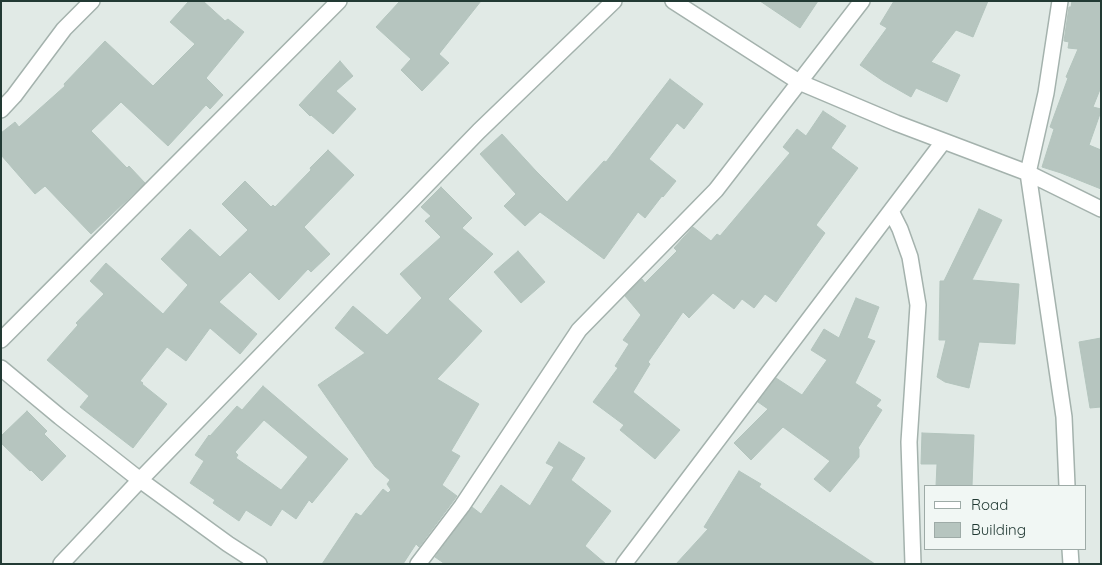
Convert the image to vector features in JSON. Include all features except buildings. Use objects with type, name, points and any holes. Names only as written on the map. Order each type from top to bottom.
[{"type":"street","points":[[1,110],[14,96],[64,29],[92,1]]},
{"type":"street","points":[[1,340],[339,1]]},
{"type":"street","points":[[62,564],[140,480],[479,131],[614,1]]},
{"type":"street","points":[[674,1],[799,82],[943,142],[1028,173],[1101,209]]},
{"type":"street","points":[[418,564],[462,506],[579,330],[716,190],[862,1]]},
{"type":"street","points":[[1060,1],[1046,93],[1028,173],[1064,417],[1067,485]]},
{"type":"street","points":[[627,563],[943,142]]},
{"type":"street","points":[[890,211],[900,229],[910,257],[918,305],[909,442],[913,564]]},
{"type":"street","points":[[1,368],[140,480],[228,544],[259,564]]},
{"type":"street","points":[[1070,550],[1070,564]]}]
